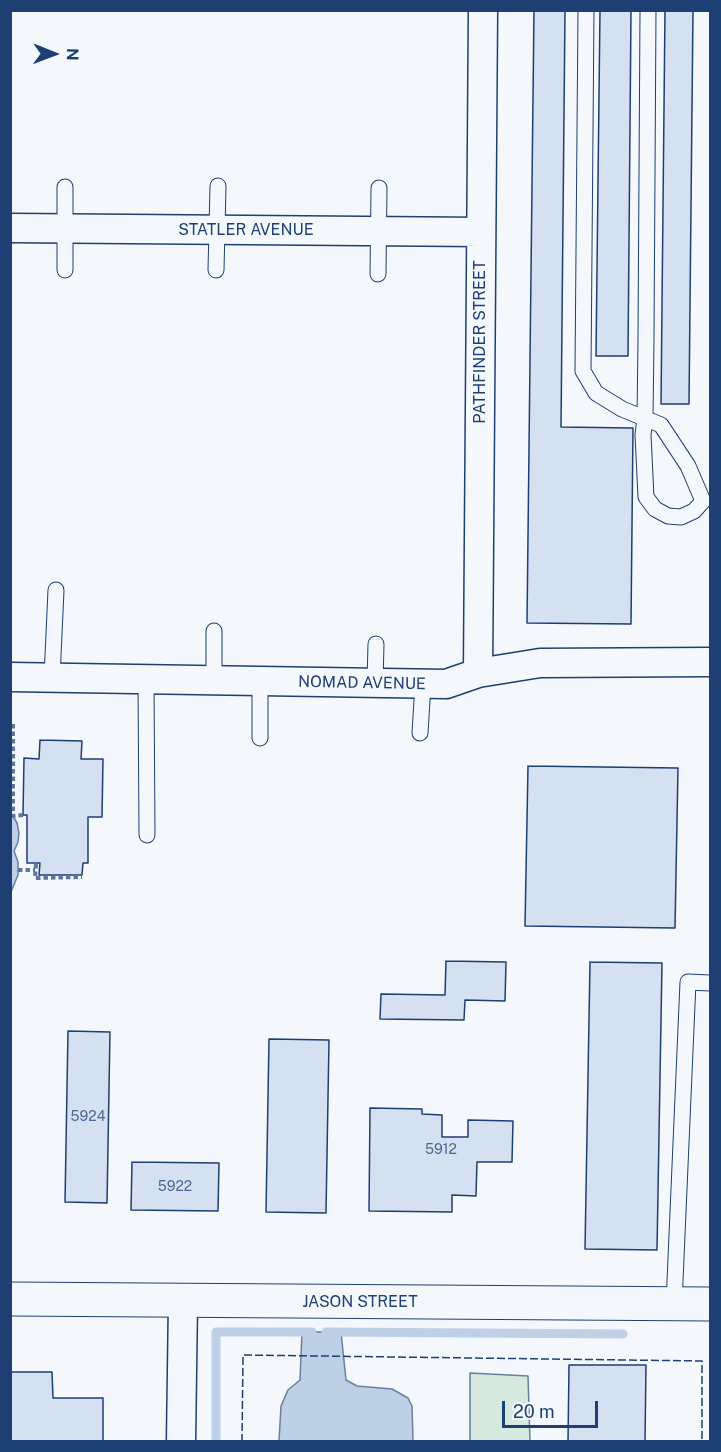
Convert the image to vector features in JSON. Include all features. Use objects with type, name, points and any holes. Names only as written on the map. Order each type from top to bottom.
[{"type":"street","name":"PATHFINDER STREET","points":[[478,673],[483,10]]},
{"type":"street","name":"STATLER AVENUE","points":[[10,228],[481,232]]},
{"type":"street","name":"NOMAD AVENUE","points":[[10,677],[446,684],[478,673],[540,663],[711,662]]},
{"type":"street","name":"JASON STREET","points":[[10,1299],[711,1304]]},
{"type":"street","points":[[181,1442],[183,1301]]},
{"type":"lane","points":[[586,10],[583,371],[596,393],[622,409],[645,418],[662,425],[707,501],[681,517],[668,516],[655,509],[646,497],[643,435],[645,418],[648,10]]},
{"type":"lane","points":[[216,270],[218,186]]},
{"type":"lane","points":[[65,187],[65,270]]},
{"type":"lane","points":[[378,274],[379,188]]},
{"type":"lane","points":[[52,678],[56,590]]},
{"type":"lane","points":[[214,631],[214,680]]},
{"type":"lane","points":[[375,683],[376,644]]},
{"type":"lane","points":[[146,680],[147,835]]},
{"type":"lane","points":[[260,681],[260,738]]},
{"type":"lane","points":[[420,733],[423,684]]},
{"type":"lane","points":[[674,1304],[688,982],[711,983]]},
{"type":"path","points":[[14,724],[14,816],[23,815]]},
{"type":"path","points":[[36,864],[35,878],[82,877]]},
{"type":"path","points":[[18,870],[35,870]]},
{"type":"shaded area","points":[[470,1373],[528,1376],[530,1441],[470,1441]]},
{"type":"water","points":[[11,813],[17,823],[19,833],[14,851],[18,862],[18,875],[11,892]]},
{"type":"water","points":[[302,1332],[341,1332],[346,1380],[357,1386],[392,1389],[408,1398],[412,1406],[413,1441],[279,1441],[281,1406],[288,1390],[300,1380]]},
{"type":"building","points":[[534,10],[565,10],[561,427],[633,428],[631,624],[527,623]]},
{"type":"building","points":[[600,10],[631,10],[628,356],[596,356]]},
{"type":"building","points":[[665,10],[693,10],[689,404],[661,404]]},
{"type":"building","points":[[40,740],[82,741],[81,759],[103,759],[102,817],[88,817],[88,863],[83,863],[82,875],[39,875],[40,863],[27,863],[27,815],[23,815],[24,758],[39,759]]},
{"type":"building","points":[[528,766],[678,768],[675,928],[525,926]]},
{"type":"building","points":[[446,961],[506,962],[505,1001],[465,1000],[464,1020],[380,1019],[381,994],[445,995]]},
{"type":"building","points":[[590,962],[662,963],[657,1250],[585,1249]]},
{"type":"building","points":[[68,1031],[110,1032],[107,1203],[65,1202]]},
{"type":"building","points":[[269,1039],[329,1040],[326,1213],[266,1212]]},
{"type":"building","points":[[370,1108],[422,1109],[422,1114],[442,1115],[442,1137],[468,1137],[468,1120],[513,1121],[512,1162],[477,1162],[476,1196],[452,1195],[452,1212],[369,1211]]},
{"type":"building","points":[[132,1162],[219,1163],[218,1211],[131,1210]]},
{"type":"building","points":[[569,1365],[646,1365],[645,1442],[568,1442]]},
{"type":"building","points":[[10,1372],[52,1372],[53,1398],[103,1398],[103,1442],[10,1442]]},
{"type":"waterway","points":[[216,1442],[216,1332],[312,1332]]},
{"type":"waterway","points":[[326,1332],[623,1334]]},
{"type":"fence","points":[[242,1442],[243,1355],[702,1361],[702,1442]]}]
